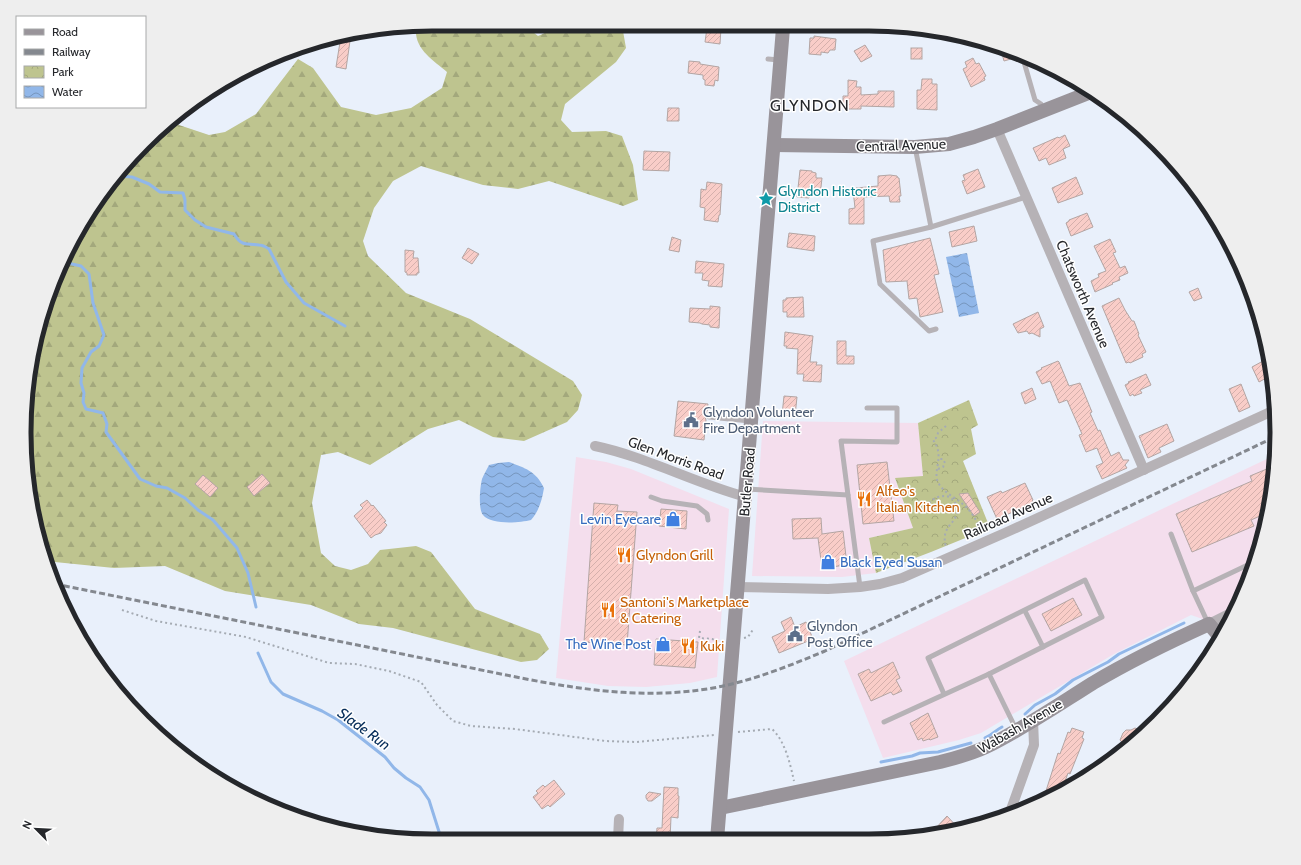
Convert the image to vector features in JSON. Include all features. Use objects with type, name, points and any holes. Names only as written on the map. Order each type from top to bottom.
[{"type":"main road","name":"Butler Road","points":[[718,834],[774,145],[774,59],[782,31]]},
{"type":"main road","name":"Central Avenue","points":[[774,145],[915,147],[949,144],[997,129],[1085,95]]},
{"type":"main road","points":[[1209,624],[1216,633]]},
{"type":"main road","name":"Wabash Avenue","points":[[720,808],[964,756],[985,748],[1015,728],[1033,720],[1095,682],[1155,649],[1209,624]]},
{"type":"street","name":"Chatsworth Avenue","points":[[997,129],[1144,470]]},
{"type":"street","name":"Railroad Avenue","points":[[738,587],[828,589],[860,587],[880,584],[902,578],[990,540],[1269,413]]},
{"type":"street","name":"Glen Morris Road","points":[[595,446],[632,455],[713,487],[746,493]]},
{"type":"street","name":"Wabash Avenue","points":[[1209,624],[1226,616]]},
{"type":"street","points":[[1012,807],[1034,745],[1033,720]]},
{"type":"street","points":[[618,834],[619,818]]},
{"type":"lane","points":[[1024,63],[1035,100],[1040,104],[1044,111]]},
{"type":"lane","points":[[915,147],[931,227]]},
{"type":"lane","points":[[936,329],[929,331],[880,284],[873,241],[931,227],[1026,197]]},
{"type":"lane","points":[[860,587],[841,441],[897,442],[897,408],[867,408]]},
{"type":"lane","points":[[709,417],[752,422]]},
{"type":"lane","points":[[746,493],[848,495]]},
{"type":"lane","points":[[652,497],[662,501],[697,506],[707,514],[708,520]]},
{"type":"lane","points":[[1171,534],[1193,591],[1209,624]]},
{"type":"lane","points":[[1193,591],[1248,565]]},
{"type":"lane","points":[[884,722],[989,674],[1102,617],[1085,580],[928,658],[944,694]]},
{"type":"lane","points":[[1025,611],[1043,647]]},
{"type":"lane","points":[[989,674],[1015,728]]},
{"type":"path","points":[[946,426],[933,440],[937,445],[939,458],[937,464],[938,484],[952,498],[972,512],[977,523],[990,540]]},
{"type":"path","points":[[938,469],[943,467],[945,463],[943,459],[939,458]]},
{"type":"path","points":[[926,507],[935,497],[946,496],[952,498],[955,503],[956,514],[953,521],[947,527],[944,537],[949,558]]},
{"type":"path","points":[[122,610],[156,621],[246,637],[329,663],[356,664],[389,671],[421,682],[437,705],[453,721],[471,726],[516,729],[605,741],[636,742],[721,734]]},
{"type":"path","points":[[736,732],[772,728],[778,734],[793,776]]},
{"type":"shaded area","points":[[763,421],[918,423],[923,476],[895,479],[913,528],[869,538],[876,573],[842,577],[752,576]]},
{"type":"shaded area","points":[[576,457],[606,462],[631,469],[729,509],[717,677],[690,683],[646,687],[608,686],[556,678]]},
{"type":"shaded area","points":[[1269,458],[1267,485],[1262,511],[1249,562],[1229,610],[1221,625],[1191,615],[1114,654],[981,733],[959,740],[883,758],[844,661]]},
{"type":"green space","points":[[432,31],[532,31],[538,36],[549,31],[623,31],[626,48],[616,62],[565,104],[561,120],[572,132],[606,131],[622,136],[633,165],[638,200],[623,206],[549,181],[518,189],[483,185],[421,166],[393,181],[374,208],[363,241],[368,256],[406,293],[470,319],[573,381],[582,395],[578,410],[567,422],[524,441],[493,437],[459,420],[428,429],[370,465],[338,452],[321,455],[312,503],[321,553],[335,566],[351,570],[368,564],[380,550],[416,546],[431,552],[475,609],[540,634],[549,649],[537,660],[521,662],[393,628],[359,624],[311,605],[225,591],[165,566],[114,568],[52,562],[34,485],[31,432],[34,380],[52,303],[72,255],[99,209],[131,168],[176,124],[209,135],[225,132],[256,114],[298,59],[313,68],[341,107],[376,115],[411,108],[442,88],[447,72],[421,48],[416,32]]},
{"type":"green space","points":[[969,400],[978,425],[971,429],[976,454],[963,461],[990,528],[876,573],[869,538],[913,528],[895,478],[923,476],[918,423]]},
{"type":"water","points":[[967,253],[979,313],[959,317],[946,257]]},
{"type":"water","points":[[509,462],[530,471],[541,482],[544,488],[540,505],[531,520],[520,522],[499,522],[487,518],[481,512],[481,483],[489,465]]},
{"type":"building","points":[[707,31],[721,31],[720,44],[705,42]]},
{"type":"building","points":[[814,36],[836,39],[835,50],[830,50],[828,53],[821,52],[821,55],[809,54],[810,38],[814,38]]},
{"type":"building","points":[[350,40],[346,69],[336,67],[340,42]]},
{"type":"building","points":[[865,45],[872,56],[861,62],[854,51]]},
{"type":"building","points":[[911,48],[922,48],[922,59],[911,59]]},
{"type":"building","points":[[1002,54],[1013,58],[1004,61]]},
{"type":"building","points":[[973,58],[976,64],[979,63],[986,76],[984,77],[985,80],[971,87],[963,69],[967,67],[965,62]]},
{"type":"building","points":[[689,61],[719,67],[718,81],[715,80],[714,86],[705,85],[703,75],[688,73]]},
{"type":"building","points":[[922,79],[932,79],[932,84],[937,84],[937,110],[917,109],[917,90],[921,90]]},
{"type":"building","points":[[848,80],[857,81],[856,87],[861,87],[861,95],[878,94],[878,91],[894,91],[894,107],[861,106],[861,109],[846,109],[846,105],[843,105],[843,96],[848,96]]},
{"type":"building","points":[[668,108],[679,108],[679,121],[667,121]]},
{"type":"building","points":[[1065,135],[1070,146],[1063,149],[1066,158],[1049,165],[1046,158],[1039,161],[1033,148]]},
{"type":"building","points":[[644,151],[670,152],[669,171],[643,170]]},
{"type":"building","points":[[978,169],[985,187],[967,194],[962,181],[965,180],[963,175]]},
{"type":"building","points":[[800,170],[812,171],[816,173],[816,178],[822,178],[820,196],[810,195],[809,198],[797,197]]},
{"type":"building","points":[[878,176],[897,176],[899,178],[901,196],[899,196],[900,202],[890,202],[889,196],[864,197],[864,224],[849,224],[849,209],[855,208],[853,190],[856,188],[878,186]]},
{"type":"building","points":[[1076,177],[1083,194],[1058,203],[1052,188]]},
{"type":"building","points":[[707,182],[722,184],[720,215],[718,222],[704,220],[705,208],[700,207],[701,189],[706,190]]},
{"type":"building","points":[[1087,213],[1093,227],[1071,236],[1066,223],[1069,220]]},
{"type":"building","points":[[974,226],[977,241],[952,247],[949,232]]},
{"type":"building","points":[[789,233],[815,236],[814,251],[787,247]]},
{"type":"building","points":[[672,237],[681,240],[679,252],[669,250]]},
{"type":"building","points":[[930,238],[939,274],[934,275],[943,312],[920,317],[917,298],[909,299],[907,281],[886,282],[883,250]]},
{"type":"building","points":[[1110,239],[1116,252],[1113,253],[1120,268],[1125,266],[1128,273],[1119,277],[1120,280],[1095,292],[1091,281],[1099,277],[1098,274],[1106,271],[1094,246]]},
{"type":"building","points":[[468,248],[479,254],[472,264],[462,258]]},
{"type":"building","points":[[405,250],[414,251],[413,258],[418,258],[419,273],[417,273],[417,275],[407,275],[405,272]]},
{"type":"building","points":[[696,261],[724,264],[722,287],[708,286],[709,281],[702,280],[703,273],[695,273]]},
{"type":"building","points":[[1198,288],[1202,298],[1194,301],[1189,292]]},
{"type":"building","points":[[803,297],[804,317],[787,317],[787,312],[783,312],[783,300],[786,300],[786,298]]},
{"type":"building","points":[[1119,298],[1132,321],[1134,321],[1139,334],[1138,335],[1146,352],[1142,354],[1143,357],[1130,363],[1126,363],[1102,306]]},
{"type":"building","points":[[710,306],[720,307],[719,328],[689,322],[690,308],[710,309]]},
{"type":"building","points":[[1038,312],[1044,327],[1040,329],[1040,337],[1032,333],[1029,334],[1027,331],[1018,333],[1013,324]]},
{"type":"building","points":[[785,332],[813,336],[810,362],[817,362],[816,365],[822,365],[821,382],[803,381],[804,374],[797,374],[798,349],[786,348],[787,346],[784,346]]},
{"type":"building","points":[[837,341],[846,341],[846,356],[854,356],[854,364],[837,364]]},
{"type":"building","points":[[1058,361],[1069,386],[1080,383],[1092,412],[1090,413],[1098,431],[1100,430],[1111,456],[1119,452],[1123,460],[1129,460],[1125,465],[1127,468],[1102,479],[1096,466],[1103,463],[1097,448],[1086,452],[1079,435],[1082,434],[1067,400],[1059,403],[1050,381],[1042,384],[1036,372],[1042,369],[1041,368]]},
{"type":"building","points":[[1263,361],[1267,378],[1259,382],[1252,367]]},
{"type":"building","points":[[1146,374],[1151,385],[1140,390],[1142,393],[1134,396],[1133,394],[1130,396],[1125,385],[1129,383],[1128,382]]},
{"type":"building","points":[[1241,384],[1250,407],[1239,412],[1229,389]]},
{"type":"building","points":[[1032,388],[1036,399],[1025,404],[1021,393]]},
{"type":"building","points":[[784,396],[797,397],[795,416],[782,415]]},
{"type":"building","name":"Glyndon Volunteer Fire Department","points":[[678,401],[708,404],[707,413],[705,416],[704,440],[674,436]]},
{"type":"building","points":[[1167,424],[1174,441],[1159,448],[1161,452],[1148,458],[1139,436]]},
{"type":"building","points":[[887,462],[894,521],[863,524],[857,465]]},
{"type":"building","points":[[1268,468],[1267,485],[1261,516],[1251,520],[1254,526],[1192,552],[1176,514],[1252,481],[1250,476]]},
{"type":"building","points":[[262,474],[270,483],[254,496],[247,487]]},
{"type":"building","points":[[203,475],[218,488],[210,497],[195,484]]},
{"type":"building","points":[[1025,483],[1033,503],[997,519],[987,497],[1001,491],[1002,493]]},
{"type":"building","points":[[968,493],[980,512],[974,516],[959,494]]},
{"type":"building","points":[[367,500],[386,521],[384,522],[387,525],[381,533],[371,538],[354,516],[363,508],[360,505]]},
{"type":"building","points":[[594,503],[618,505],[617,511],[637,512],[627,645],[584,642]]},
{"type":"building","name":"Levin Eyecare","points":[[661,509],[687,511],[686,529],[659,526]]},
{"type":"building","points":[[821,518],[822,534],[843,531],[847,565],[822,568],[818,538],[793,539],[792,519]]},
{"type":"building","points":[[1073,598],[1082,615],[1051,631],[1042,614]]},
{"type":"building","name":"Glyndon Post Office","points":[[791,617],[795,627],[806,622],[813,639],[779,653],[772,637],[785,631],[781,622]]},
{"type":"building","points":[[656,639],[698,642],[695,668],[654,665]]},
{"type":"building","points":[[893,662],[900,678],[896,680],[902,691],[893,695],[891,692],[871,701],[858,674],[869,669],[871,673]]},
{"type":"building","points":[[928,713],[938,737],[930,740],[923,741],[922,738],[918,740],[910,723]]},
{"type":"building","points":[[1072,728],[1084,732],[1082,738],[1084,739],[1070,774],[1068,773],[1065,782],[1045,793],[1058,753],[1060,754],[1068,732],[1070,733]]},
{"type":"building","points":[[1135,728],[1138,729],[1123,743],[1120,740],[1123,733],[1126,730]]},
{"type":"building","points":[[554,780],[565,794],[550,807],[548,805],[542,809],[533,797],[538,793],[536,791],[543,785],[545,787]]},
{"type":"building","points":[[664,787],[678,788],[678,818],[671,817],[670,834],[656,834],[657,828],[662,828]]},
{"type":"building","points":[[649,792],[661,794],[652,801],[648,801],[646,795]]},
{"type":"building","points":[[947,816],[955,824],[947,826],[936,828]]},
{"type":"waterway","points":[[124,177],[132,177],[149,184],[160,192],[183,193],[185,210],[195,220],[206,227],[234,234],[242,243],[261,245],[269,249],[286,282],[304,303],[345,326]]},
{"type":"waterway","name":"Slade Run","points":[[69,263],[81,266],[89,274],[93,303],[104,335],[99,346],[91,352],[82,368],[81,383],[84,393],[83,402],[86,409],[103,413],[107,424],[106,432],[140,479],[156,486],[167,488],[185,498],[198,510],[213,520],[237,548],[248,573],[256,607]]},
{"type":"waterway","points":[[1025,714],[1035,705],[1055,694],[1073,680],[1108,662],[1119,654],[1184,623]]},
{"type":"waterway","name":"Slade Run","points":[[258,653],[271,682],[283,694],[322,711],[338,720],[385,757],[394,768],[406,778],[420,787],[429,800],[440,834]]},
{"type":"waterway","points":[[985,738],[1002,727]]},
{"type":"waterway","points":[[881,762],[920,753],[938,752],[971,743]]},
{"type":"railway","points":[[62,585],[526,679],[573,687],[642,693],[689,691],[728,685],[756,677],[825,651],[1270,439]]},
{"type":"place","name":"Glyndon Historic District","points":[[766,199]]},
{"type":"place","name":"Glyndon Volunteer Fire Department","points":[[691,420]]},
{"type":"place","name":"Alfeo's Italian Kitchen","points":[[864,499]]},
{"type":"place","name":"Levin Eyecare","points":[[673,519]]},
{"type":"place","name":"Glyndon Grill","points":[[624,555]]},
{"type":"place","name":"Black Eyed Susan","points":[[828,562]]},
{"type":"place","name":"Santoni's Marketplace & Catering","points":[[608,610]]},
{"type":"place","name":"Glyndon Post Office","points":[[795,634]]},
{"type":"place","name":"The Wine Post","points":[[663,644]]},
{"type":"place","name":"Kuki","points":[[688,646]]},
{"type":"district","name":"GLYNDON","points":[[810,105]]}]
